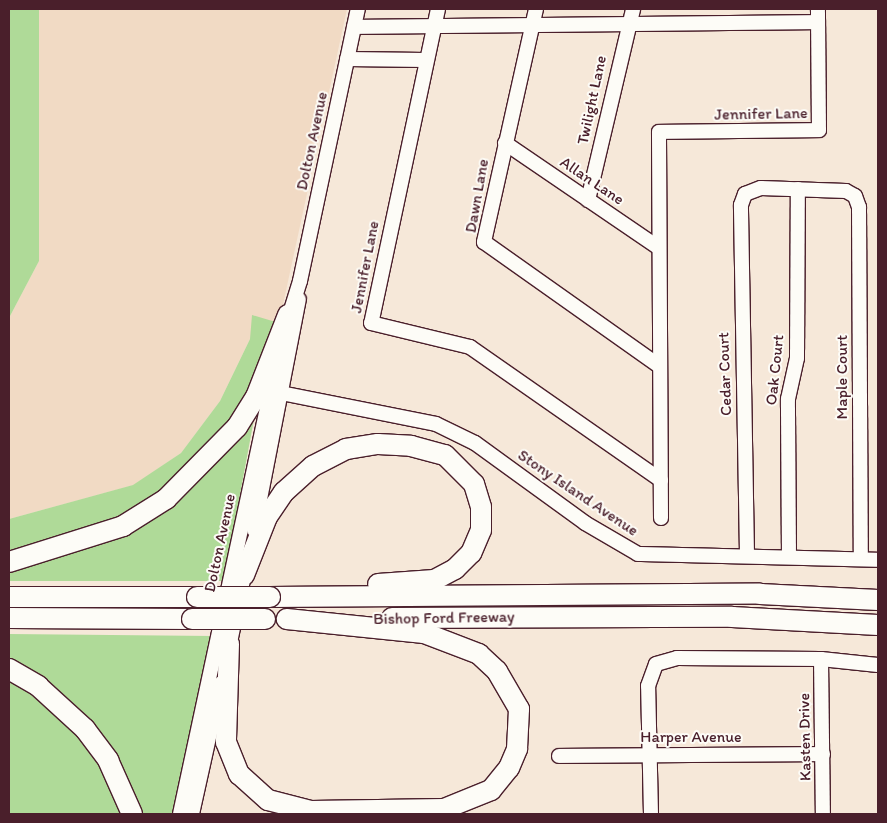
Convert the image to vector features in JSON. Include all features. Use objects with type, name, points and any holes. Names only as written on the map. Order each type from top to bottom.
[{"type":"highway","points":[[9,562],[123,526],[166,500],[237,427],[256,397],[288,316]]},
{"type":"highway","points":[[244,575],[267,517],[284,492],[313,466],[346,449],[411,446],[445,455],[474,484],[481,507],[481,530],[471,553],[455,570],[434,580],[322,588],[278,597]]},
{"type":"highway","name":"Bishop Ford Freeway","points":[[9,597],[760,594],[878,600]]},
{"type":"highway","name":"Bishop Ford Freeway","points":[[9,618],[732,617],[878,625]]},
{"type":"highway","points":[[229,644],[226,742],[239,774],[268,800],[311,811],[444,810],[491,790],[509,768],[516,749],[519,709],[497,670],[479,654],[424,633],[287,619]]},
{"type":"highway","points":[[9,669],[38,686],[85,729],[108,760],[132,814]]},
{"type":"street","name":"Dolton Avenue","points":[[192,814],[244,575],[277,392],[288,316],[300,281],[358,9]]},
{"type":"street","name":"Jennifer Lane","points":[[438,9],[371,323],[470,347],[661,480]]},
{"type":"street","name":"Dawn Lane","points":[[536,9],[484,242],[658,365]]},
{"type":"street","name":"Twilight Lane","points":[[588,200],[626,24],[633,9]]},
{"type":"street","points":[[354,27],[433,28],[626,24],[818,16]]},
{"type":"street","name":"Jennifer Lane","points":[[661,518],[658,365],[659,132],[819,130],[818,16]]},
{"type":"street","points":[[347,59],[426,60]]},
{"type":"street","name":"Allan Lane","points":[[505,143],[659,248]]},
{"type":"street","name":"Cedar Court","points":[[747,554],[740,332],[741,206],[744,194],[760,188],[798,189]]},
{"type":"street","name":"Maple Court","points":[[798,189],[855,196],[859,207],[861,559]]},
{"type":"street","name":"Oak Court","points":[[789,555],[788,399],[797,358],[798,189]]},
{"type":"street","name":"Dolton Avenue","points":[[180,814],[277,392],[298,323],[300,281]]},
{"type":"street","name":"Stony Island Avenue","points":[[277,392],[436,424],[474,443],[585,523],[638,554],[789,555],[878,560]]},
{"type":"street","points":[[651,814],[648,686],[656,664],[676,658],[821,659],[878,665]]},
{"type":"street","name":"Kasten Drive","points":[[821,659],[823,814]]},
{"type":"street","name":"Harper Avenue","points":[[559,756],[823,754]]},
{"type":"shaded area","points":[[39,9],[347,9],[279,323],[250,339],[220,401],[181,453],[134,485],[9,519],[9,318],[39,261]]},
{"type":"green space","points":[[9,9],[39,9],[39,261],[9,318]]},
{"type":"green space","points":[[252,315],[279,323],[252,389],[219,440],[166,490],[113,522],[9,557],[9,519],[133,485],[181,453],[220,401],[250,339]]},
{"type":"green space","points":[[254,419],[224,581],[9,581],[9,571],[101,542],[183,495]]},
{"type":"green space","points":[[9,634],[213,636],[173,814],[139,814],[116,760],[9,662]]},
{"type":"green space","points":[[9,678],[48,702],[81,731],[104,767],[124,814],[9,814]]}]
